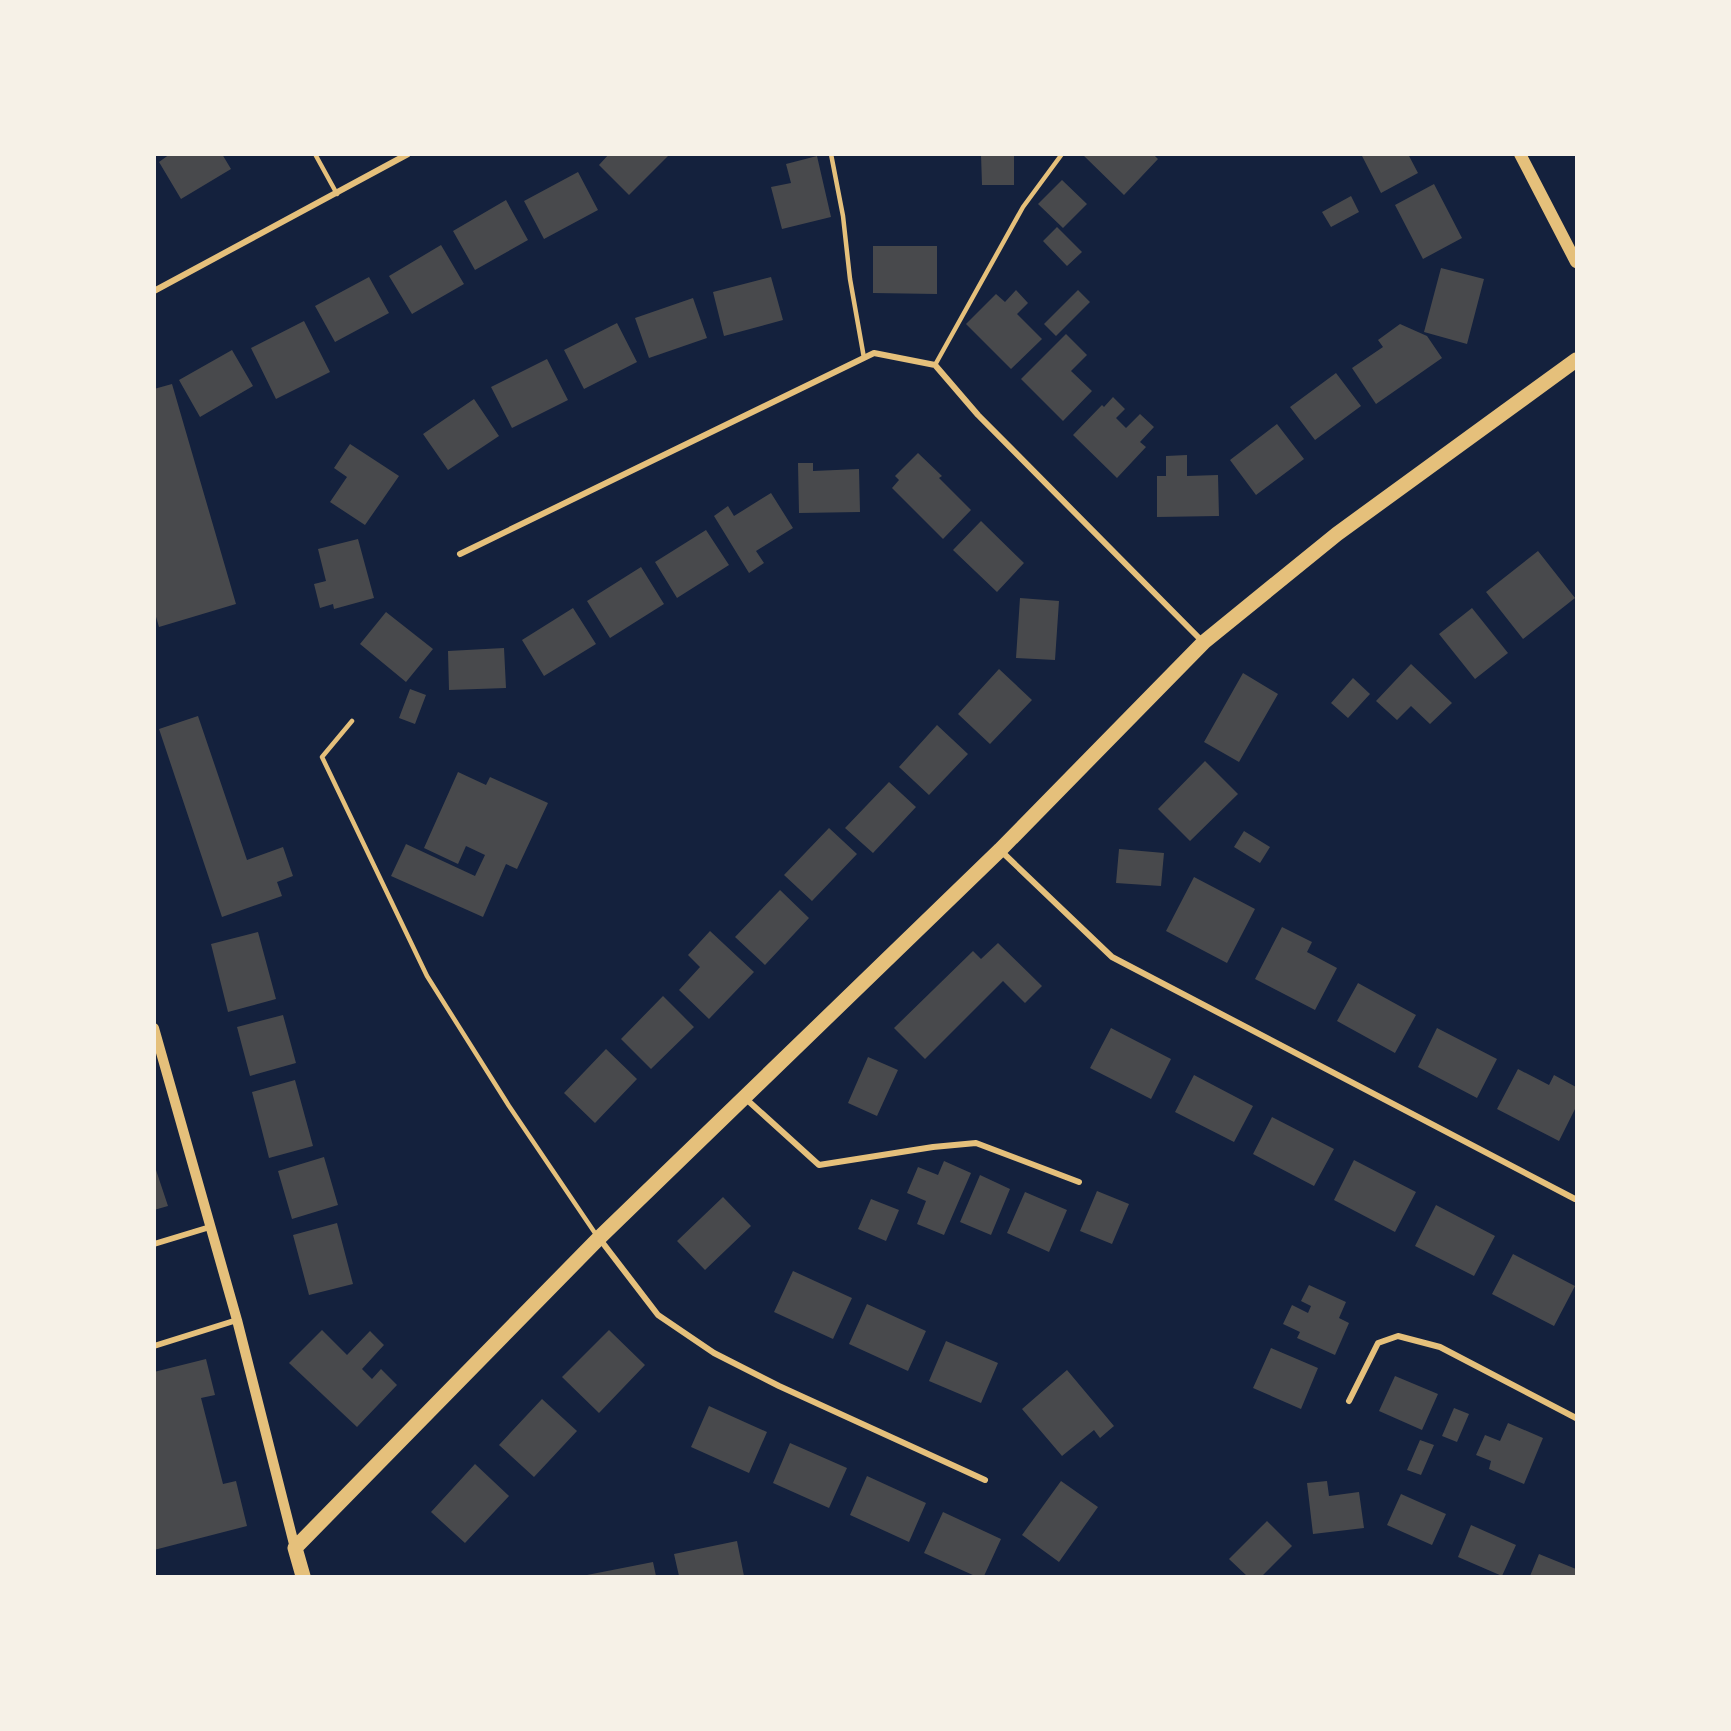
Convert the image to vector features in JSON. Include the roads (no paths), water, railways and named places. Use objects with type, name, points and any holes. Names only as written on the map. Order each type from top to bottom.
[{"type":"main road","points":[[1520,154],[1576,262]]},
{"type":"main road","points":[[303,1576],[295,1548],[599,1238],[1000,850],[1204,642],[1337,534],[1576,360]]},
{"type":"street","points":[[154,291],[408,154]]},
{"type":"street","points":[[460,554],[874,353],[935,365],[978,415],[1204,642]]},
{"type":"street","points":[[1000,850],[1112,957],[1575,1199]]},
{"type":"street","points":[[154,1028],[237,1320],[295,1548]]},
{"type":"street","points":[[744,1097],[819,1165],[933,1147],[976,1143],[1079,1182]]},
{"type":"street","points":[[154,1244],[210,1227]]},
{"type":"street","points":[[599,1238],[658,1315],[714,1353],[779,1386],[985,1480]]},
{"type":"street","points":[[154,1346],[237,1320]]},
{"type":"street","points":[[1349,1401],[1378,1343],[1398,1336],[1440,1347],[1576,1418]]},
{"type":"lane","points":[[315,154],[337,194]]},
{"type":"lane","points":[[831,154],[843,216],[850,279],[864,358]]},
{"type":"lane","points":[[935,365],[1023,207],[1062,154]]},
{"type":"lane","points":[[352,721],[322,757],[427,976],[509,1106],[599,1238]]}]
